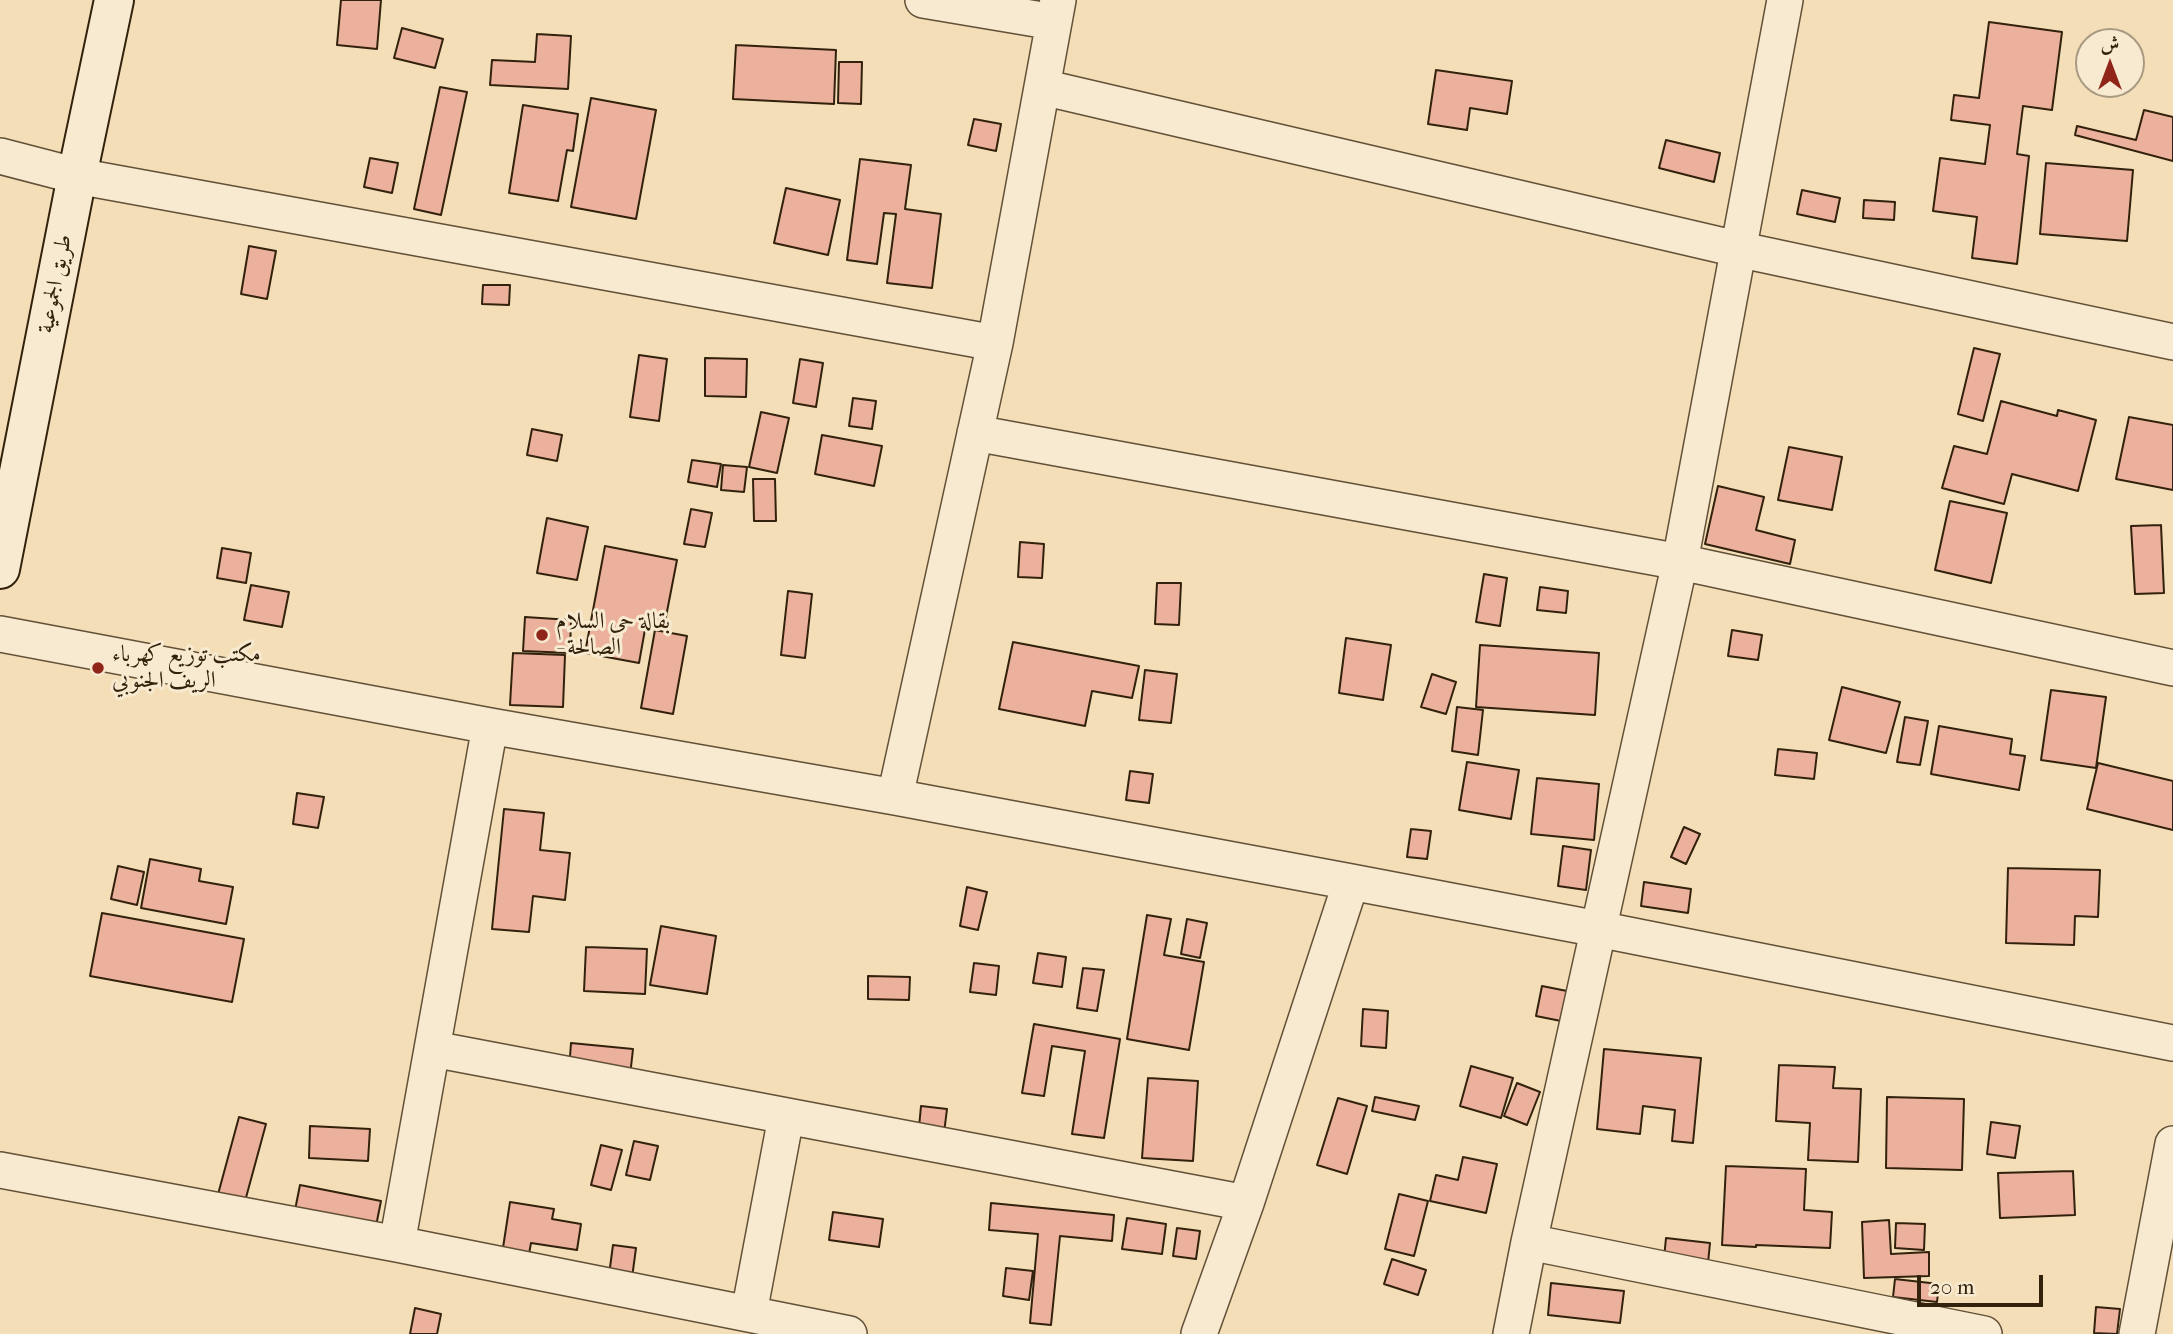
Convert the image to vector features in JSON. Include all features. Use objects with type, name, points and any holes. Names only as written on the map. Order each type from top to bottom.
[{"type":"main road","name":"طريق الجموعية","points":[[0,569],[114,0]]},
{"type":"street","points":[[895,797],[995,343],[1056,11],[923,0]]},
{"type":"street","points":[[1511,1334],[1680,562],[1785,0]]},
{"type":"street","points":[[1042,87],[1737,249],[2173,342]]},
{"type":"street","points":[[0,156],[77,176],[995,343]]},
{"type":"street","points":[[975,433],[1680,562],[2173,668]]},
{"type":"street","points":[[0,634],[489,726],[895,797],[1351,882],[2173,1043]]},
{"type":"street","points":[[397,1244],[489,726]]},
{"type":"street","points":[[1199,1334],[1246,1203],[1351,882]]},
{"type":"street","points":[[433,1049],[1246,1203]]},
{"type":"street","points":[[748,1313],[786,1117]]},
{"type":"street","points":[[2137,1334],[2173,1144]]},
{"type":"street","points":[[0,1170],[397,1244],[849,1334]]},
{"type":"street","points":[[1529,1242],[1984,1334]]},
{"type":"building","points":[[341,0],[381,0],[377,49],[337,45]]},
{"type":"building","points":[[1989,22],[2062,32],[2052,110],[2023,106],[2017,154],[2029,156],[2017,264],[1972,258],[1977,217],[1933,211],[1940,158],[1985,164],[1990,125],[1951,120],[1954,95],[1979,98]]},
{"type":"building","points":[[402,28],[443,39],[435,68],[394,58]]},
{"type":"building","points":[[537,34],[571,36],[568,89],[490,85],[492,60],[535,62]]},
{"type":"building","points":[[736,45],[836,50],[834,104],[733,99]]},
{"type":"building","points":[[839,62],[862,62],[861,104],[838,103]]},
{"type":"building","points":[[1436,70],[1512,81],[1507,114],[1470,108],[1467,130],[1428,124]]},
{"type":"building","points":[[440,87],[467,92],[441,215],[414,209]]},
{"type":"building","points":[[591,98],[656,110],[636,219],[571,207]]},
{"type":"building","points":[[523,105],[578,114],[573,151],[567,150],[558,201],[509,193]]},
{"type":"building","points":[[2144,110],[2173,117],[2173,161],[2075,135],[2077,126],[2136,140]]},
{"type":"building","points":[[974,119],[1001,124],[996,151],[968,145]]},
{"type":"building","points":[[1666,140],[1720,153],[1714,182],[1659,168]]},
{"type":"building","points":[[370,158],[398,163],[392,193],[364,187]]},
{"type":"building","points":[[860,159],[911,165],[905,209],[941,214],[932,288],[887,283],[896,214],[884,213],[877,264],[847,260]]},
{"type":"building","points":[[2046,163],[2133,170],[2127,241],[2040,234]]},
{"type":"building","points":[[786,188],[840,200],[828,255],[774,243]]},
{"type":"building","points":[[1802,190],[1840,198],[1835,222],[1797,214]]},
{"type":"building","points":[[1864,200],[1895,202],[1894,220],[1863,218]]},
{"type":"building","points":[[249,246],[276,251],[267,299],[241,294]]},
{"type":"building","points":[[483,285],[510,285],[509,305],[482,304]]},
{"type":"building","points":[[1974,348],[2000,354],[1983,421],[1958,414]]},
{"type":"building","points":[[639,355],[667,359],[659,421],[630,417]]},
{"type":"building","points":[[705,358],[747,359],[746,397],[705,396]]},
{"type":"building","points":[[800,359],[823,363],[816,407],[793,403]]},
{"type":"building","points":[[853,398],[876,401],[872,429],[849,426]]},
{"type":"building","points":[[2001,401],[2057,416],[2058,410],[2096,420],[2078,491],[2012,474],[2004,504],[1942,488],[1954,446],[1987,454]]},
{"type":"building","points":[[761,412],[789,418],[777,473],[749,467]]},
{"type":"building","points":[[2129,417],[2173,425],[2173,490],[2116,479]]},
{"type":"building","points":[[532,429],[562,435],[557,461],[527,455]]},
{"type":"building","points":[[822,435],[882,446],[874,486],[815,474]]},
{"type":"building","points":[[1789,447],[1842,457],[1832,510],[1778,500]]},
{"type":"building","points":[[692,460],[721,464],[717,487],[688,482]]},
{"type":"building","points":[[723,465],[747,467],[744,492],[721,490]]},
{"type":"building","points":[[753,479],[775,479],[776,521],[754,521]]},
{"type":"building","points":[[1718,486],[1764,497],[1756,530],[1795,540],[1790,564],[1705,544]]},
{"type":"building","points":[[1950,501],[2007,513],[1991,583],[1935,570]]},
{"type":"building","points":[[691,509],[712,513],[705,547],[684,544]]},
{"type":"building","points":[[547,518],[588,527],[577,580],[537,573]]},
{"type":"building","points":[[2161,525],[2164,593],[2135,594],[2131,526]]},
{"type":"building","points":[[1020,542],[1044,544],[1042,578],[1018,577]]},
{"type":"building","points":[[605,546],[677,560],[664,627],[646,624],[639,663],[585,653]]},
{"type":"building","points":[[222,548],[251,553],[246,583],[217,578]]},
{"type":"building","points":[[1484,574],[1507,578],[1500,626],[1476,622]]},
{"type":"building","points":[[1157,583],[1181,583],[1179,625],[1155,624]]},
{"type":"building","points":[[251,585],[289,592],[282,627],[244,620]]},
{"type":"building","points":[[1540,587],[1568,591],[1566,613],[1537,610]]},
{"type":"building","points":[[788,591],[812,594],[805,658],[781,655]]},
{"type":"building","points":[[525,617],[571,620],[570,653],[523,651]]},
{"type":"building","points":[[655,630],[687,636],[673,714],[641,708]]},
{"type":"building","points":[[1732,630],[1762,635],[1758,660],[1728,656]]},
{"type":"building","points":[[1346,638],[1391,645],[1383,700],[1339,693]]},
{"type":"building","points":[[1013,642],[1139,666],[1132,698],[1092,691],[1085,726],[999,709]]},
{"type":"building","points":[[1480,645],[1599,653],[1595,715],[1476,707]]},
{"type":"building","points":[[513,653],[565,655],[563,707],[510,705]]},
{"type":"building","points":[[1145,670],[1177,674],[1171,723],[1139,720]]},
{"type":"building","points":[[1432,674],[1456,682],[1446,714],[1421,707]]},
{"type":"building","points":[[1842,687],[1900,702],[1886,753],[1829,740]]},
{"type":"building","points":[[2051,690],[2106,697],[2096,768],[2041,760]]},
{"type":"building","points":[[1457,707],[1483,710],[1478,755],[1452,751]]},
{"type":"building","points":[[1905,717],[1928,721],[1920,765],[1897,762]]},
{"type":"building","points":[[1939,726],[2012,739],[2010,754],[2025,756],[2019,790],[1931,774]]},
{"type":"building","points":[[1778,749],[1817,753],[1814,779],[1775,775]]},
{"type":"building","points":[[1467,762],[1519,770],[1511,819],[1459,810]]},
{"type":"building","points":[[2098,763],[2173,781],[2173,830],[2087,809]]},
{"type":"building","points":[[1130,771],[1153,774],[1149,803],[1126,800]]},
{"type":"building","points":[[1537,778],[1599,784],[1594,840],[1531,834]]},
{"type":"building","points":[[297,793],[324,797],[318,828],[293,824]]},
{"type":"building","points":[[504,809],[544,813],[540,850],[570,853],[565,900],[533,896],[529,932],[492,929]]},
{"type":"building","points":[[1684,827],[1700,834],[1686,864],[1671,857]]},
{"type":"building","points":[[1411,829],[1431,831],[1427,859],[1407,857]]},
{"type":"building","points":[[1563,846],[1591,850],[1586,890],[1558,886]]},
{"type":"building","points":[[150,859],[201,869],[199,881],[233,887],[226,924],[141,908]]},
{"type":"building","points":[[118,866],[144,872],[137,905],[111,899]]},
{"type":"building","points":[[2008,868],[2100,870],[2098,917],[2075,916],[2074,945],[2006,943]]},
{"type":"building","points":[[1644,882],[1691,889],[1688,913],[1641,906]]},
{"type":"building","points":[[967,887],[987,892],[978,930],[960,926]]},
{"type":"building","points":[[102,913],[244,939],[232,1002],[90,976]]},
{"type":"building","points":[[1147,915],[1171,919],[1164,955],[1204,962],[1189,1050],[1127,1039]]},
{"type":"building","points":[[1187,919],[1207,923],[1200,958],[1181,954]]},
{"type":"building","points":[[661,926],[716,936],[707,994],[650,985]]},
{"type":"building","points":[[586,947],[647,949],[645,994],[584,991]]},
{"type":"building","points":[[1038,953],[1066,957],[1062,987],[1033,983]]},
{"type":"building","points":[[974,963],[999,966],[996,995],[970,992]]},
{"type":"building","points":[[1083,968],[1104,970],[1097,1011],[1077,1008]]},
{"type":"building","points":[[868,976],[910,977],[909,1000],[868,999]]},
{"type":"building","points":[[1542,986],[1567,991],[1561,1021],[1536,1016]]},
{"type":"building","points":[[1363,1009],[1388,1011],[1386,1048],[1361,1046]]},
{"type":"building","points":[[1034,1024],[1120,1039],[1104,1138],[1072,1134],[1085,1051],[1052,1046],[1044,1096],[1022,1093]]},
{"type":"building","points":[[571,1043],[633,1049],[630,1076],[569,1071]]},
{"type":"building","points":[[1604,1049],[1701,1058],[1693,1143],[1672,1141],[1675,1110],[1643,1106],[1640,1134],[1597,1129]]},
{"type":"building","points":[[1779,1065],[1835,1067],[1833,1088],[1861,1089],[1858,1162],[1808,1160],[1810,1123],[1776,1121]]},
{"type":"building","points":[[1471,1066],[1513,1078],[1501,1118],[1460,1106]]},
{"type":"building","points":[[1148,1078],[1198,1081],[1193,1161],[1142,1158]]},
{"type":"building","points":[[1517,1083],[1540,1092],[1527,1125],[1504,1116]]},
{"type":"building","points":[[1375,1097],[1419,1106],[1415,1120],[1372,1111]]},
{"type":"building","points":[[1887,1097],[1964,1099],[1962,1170],[1886,1168]]},
{"type":"building","points":[[1338,1098],[1367,1106],[1347,1174],[1317,1165]]},
{"type":"building","points":[[921,1106],[947,1109],[943,1141],[918,1138]]},
{"type":"building","points":[[239,1117],[266,1124],[244,1205],[217,1198]]},
{"type":"building","points":[[1991,1122],[2020,1126],[2015,1158],[1987,1154]]},
{"type":"building","points":[[310,1126],[370,1129],[368,1161],[309,1158]]},
{"type":"building","points":[[634,1141],[658,1146],[650,1180],[626,1175]]},
{"type":"building","points":[[601,1145],[622,1150],[611,1190],[591,1185]]},
{"type":"building","points":[[1463,1157],[1497,1164],[1486,1213],[1430,1201],[1436,1175],[1458,1180]]},
{"type":"building","points":[[1726,1166],[1806,1169],[1804,1210],[1832,1212],[1830,1248],[1722,1245]]},
{"type":"building","points":[[2073,1171],[2075,1215],[2000,1218],[1998,1173]]},
{"type":"building","points":[[300,1185],[381,1201],[375,1231],[294,1215]]},
{"type":"building","points":[[1399,1194],[1428,1201],[1414,1256],[1385,1249]]},
{"type":"building","points":[[510,1202],[554,1209],[552,1219],[581,1224],[577,1250],[531,1243],[527,1265],[501,1261]]},
{"type":"building","points":[[991,1203],[1114,1215],[1112,1241],[1060,1236],[1051,1325],[1030,1323],[1038,1234],[989,1230]]},
{"type":"building","points":[[833,1212],[883,1219],[879,1247],[829,1240]]},
{"type":"building","points":[[1127,1218],[1166,1224],[1162,1254],[1122,1249]]},
{"type":"building","points":[[1889,1220],[1891,1254],[1929,1252],[1929,1276],[1864,1278],[1862,1222]]},
{"type":"building","points":[[1896,1223],[1925,1224],[1924,1250],[1895,1248]]},
{"type":"building","points":[[1177,1228],[1200,1231],[1196,1259],[1173,1256]]},
{"type":"building","points":[[1666,1238],[1710,1243],[1708,1263],[1664,1258]]},
{"type":"building","points":[[613,1245],[636,1248],[632,1278],[609,1275]]},
{"type":"building","points":[[1392,1259],[1426,1270],[1418,1295],[1384,1284]]},
{"type":"building","points":[[1006,1268],[1033,1271],[1029,1300],[1003,1296]]},
{"type":"building","points":[[1895,1279],[1939,1284],[1937,1302],[1893,1297]]},
{"type":"building","points":[[1551,1283],[1624,1291],[1620,1323],[1548,1315]]},
{"type":"building","points":[[2096,1307],[2120,1309],[2117,1334],[2094,1333]]},
{"type":"building","points":[[415,1308],[441,1314],[437,1334],[410,1334]]},
{"type":"place","name":"بقالة حي السلام - الصالحة","points":[[542,635]]},
{"type":"place","name":"مكتب توزيع كهرباء الريف الجنوبي","points":[[98,668]]}]
